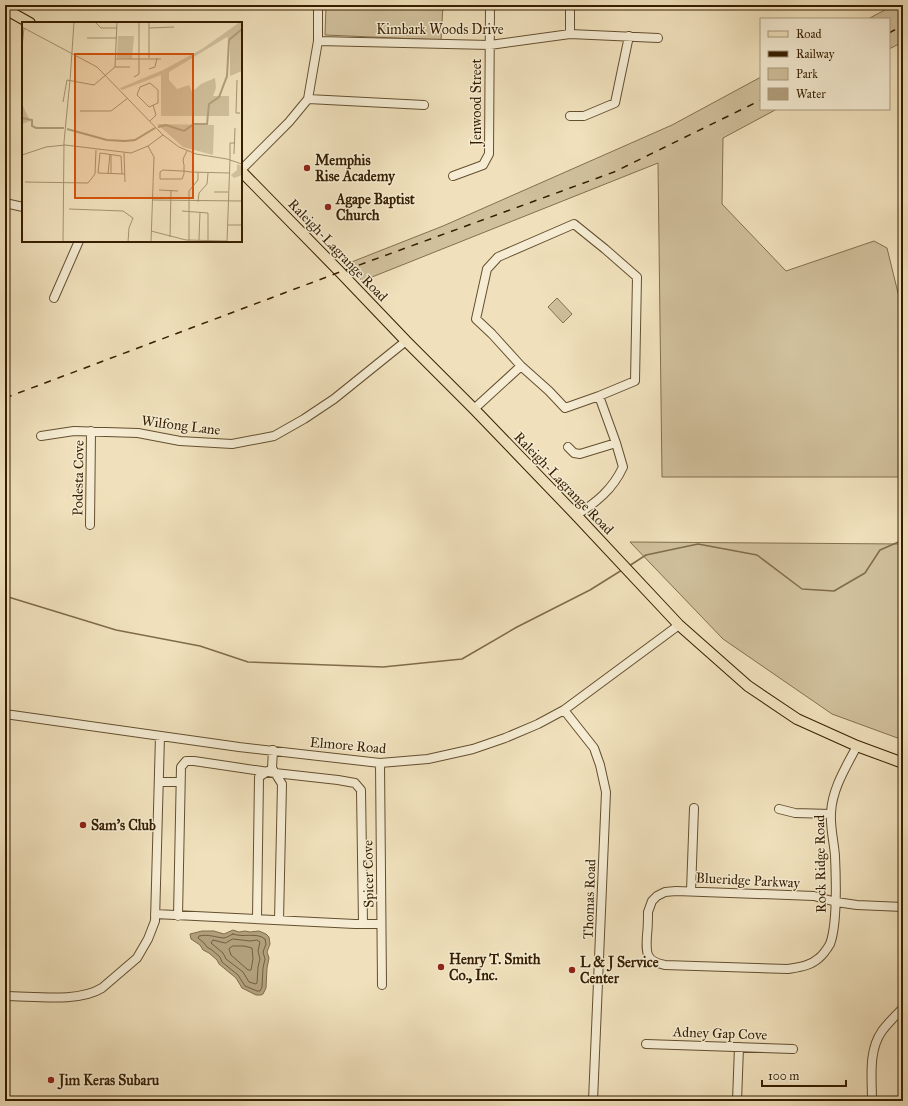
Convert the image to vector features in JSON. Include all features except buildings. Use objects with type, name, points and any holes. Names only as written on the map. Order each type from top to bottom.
[{"type":"main road","points":[[5,9],[28,22]]},
{"type":"main road","name":"Raleigh-Lagrange Road","points":[[242,172],[474,409],[679,625],[748,686],[797,718],[857,746],[903,763]]},
{"type":"street","points":[[242,170],[289,122],[308,99],[318,41],[318,5]]},
{"type":"street","name":"Jenwood Street","points":[[453,176],[483,164],[489,154],[490,5]]},
{"type":"street","points":[[570,5],[570,34]]},
{"type":"street","name":"Kimbark Woods Drive","points":[[318,41],[490,45],[570,34],[658,38]]},
{"type":"street","points":[[570,116],[584,116],[615,103],[629,36]]},
{"type":"street","points":[[308,99],[424,105]]},
{"type":"street","points":[[5,203],[22,207]]},
{"type":"street","points":[[574,224],[637,277],[635,381],[599,396],[565,408],[521,366],[476,319],[487,269],[498,257],[574,224]]},
{"type":"street","points":[[54,298],[79,242]]},
{"type":"street","name":"Wilfong Lane","points":[[42,436],[74,431],[91,431],[138,433],[180,441],[232,444],[274,436],[304,419],[334,399],[406,341]]},
{"type":"street","points":[[474,409],[521,366]]},
{"type":"street","points":[[576,515],[596,501],[610,488],[623,467],[599,396]]},
{"type":"street","name":"Podesta Cove","points":[[90,525],[91,431]]},
{"type":"street","points":[[568,447],[574,453],[580,454],[616,443]]},
{"type":"street","name":"Elmore Road","points":[[5,714],[239,747],[380,763],[428,759],[473,749],[505,738],[538,724],[564,710],[679,625]]},
{"type":"street","name":"Thomas Road","points":[[564,710],[594,748],[600,765],[606,792],[593,1101]]},
{"type":"street","points":[[5,996],[66,997],[98,991],[137,958],[148,939],[155,921],[160,736]]},
{"type":"street","name":"Rock Ridge Road","points":[[819,959],[826,951],[830,942],[836,902],[835,856],[831,814],[834,795],[841,776],[857,746]]},
{"type":"street","points":[[273,750],[271,771],[282,784],[279,920]]},
{"type":"street","points":[[178,916],[181,767],[186,761],[194,761],[355,783],[361,790],[363,924]]},
{"type":"street","name":"Spicer Cove","points":[[380,763],[382,985]]},
{"type":"street","points":[[256,918],[258,777],[271,771]]},
{"type":"street","points":[[159,782],[180,782]]},
{"type":"street","points":[[691,891],[694,808]]},
{"type":"street","points":[[779,809],[795,813],[831,814]]},
{"type":"street","name":"Blueridge Parkway","points":[[819,959],[805,967],[788,969],[665,965],[656,963],[649,958],[646,942],[649,906],[657,896],[665,892],[691,891],[814,896],[836,902],[857,905],[903,907]]},
{"type":"street","points":[[155,914],[382,924]]},
{"type":"street","points":[[872,1101],[873,1058],[875,1045],[878,1037],[884,1029],[903,1008]]},
{"type":"street","name":"Adney Gap Cove","points":[[646,1044],[793,1049]]},
{"type":"street","points":[[736,1101],[739,1047]]},
{"type":"green space","points":[[326,5],[443,5],[441,40],[325,35]]},
{"type":"green space","points":[[894,5],[903,5],[903,42],[890,48],[890,18],[870,18]]},
{"type":"green space","points":[[760,78],[760,110],[775,110],[723,138],[722,204],[786,271],[874,241],[887,248],[899,297],[903,295],[903,477],[662,477],[658,163],[362,281],[349,263],[443,226],[672,125]]},
{"type":"green space","points":[[557,298],[572,314],[563,323],[548,307]]},
{"type":"green space","points":[[630,542],[903,544],[903,740],[832,714],[723,639]]},
{"type":"water","points":[[233,930],[239,932],[259,931],[269,937],[270,944],[267,952],[269,958],[266,988],[261,995],[256,995],[242,988],[236,978],[219,964],[217,960],[209,953],[203,950],[200,945],[191,939],[190,934],[202,931],[214,931],[224,934]]},
{"type":"waterway","points":[[629,566],[646,555],[698,544],[757,555],[802,589],[834,591],[865,573],[880,550],[903,540]]},
{"type":"waterway","points":[[5,596],[116,630],[200,646],[248,662],[383,667],[462,659],[517,627],[590,590],[622,570]]},
{"type":"railway","points":[[890,32],[903,25]]},
{"type":"railway","points":[[5,398],[340,272],[614,172],[760,100]]},
{"type":"place","name":"Memphis Rise Academy","points":[[307,168]]},
{"type":"place","name":"Agape Baptist Church","points":[[328,207]]},
{"type":"place","name":"Sam's Club","points":[[83,825]]},
{"type":"place","name":"Henry T. Smith Co., Inc.","points":[[441,967]]},
{"type":"place","name":"L & J Service Center","points":[[572,970]]},
{"type":"place","name":"Jim Keras Subaru","points":[[51,1080]]}]
